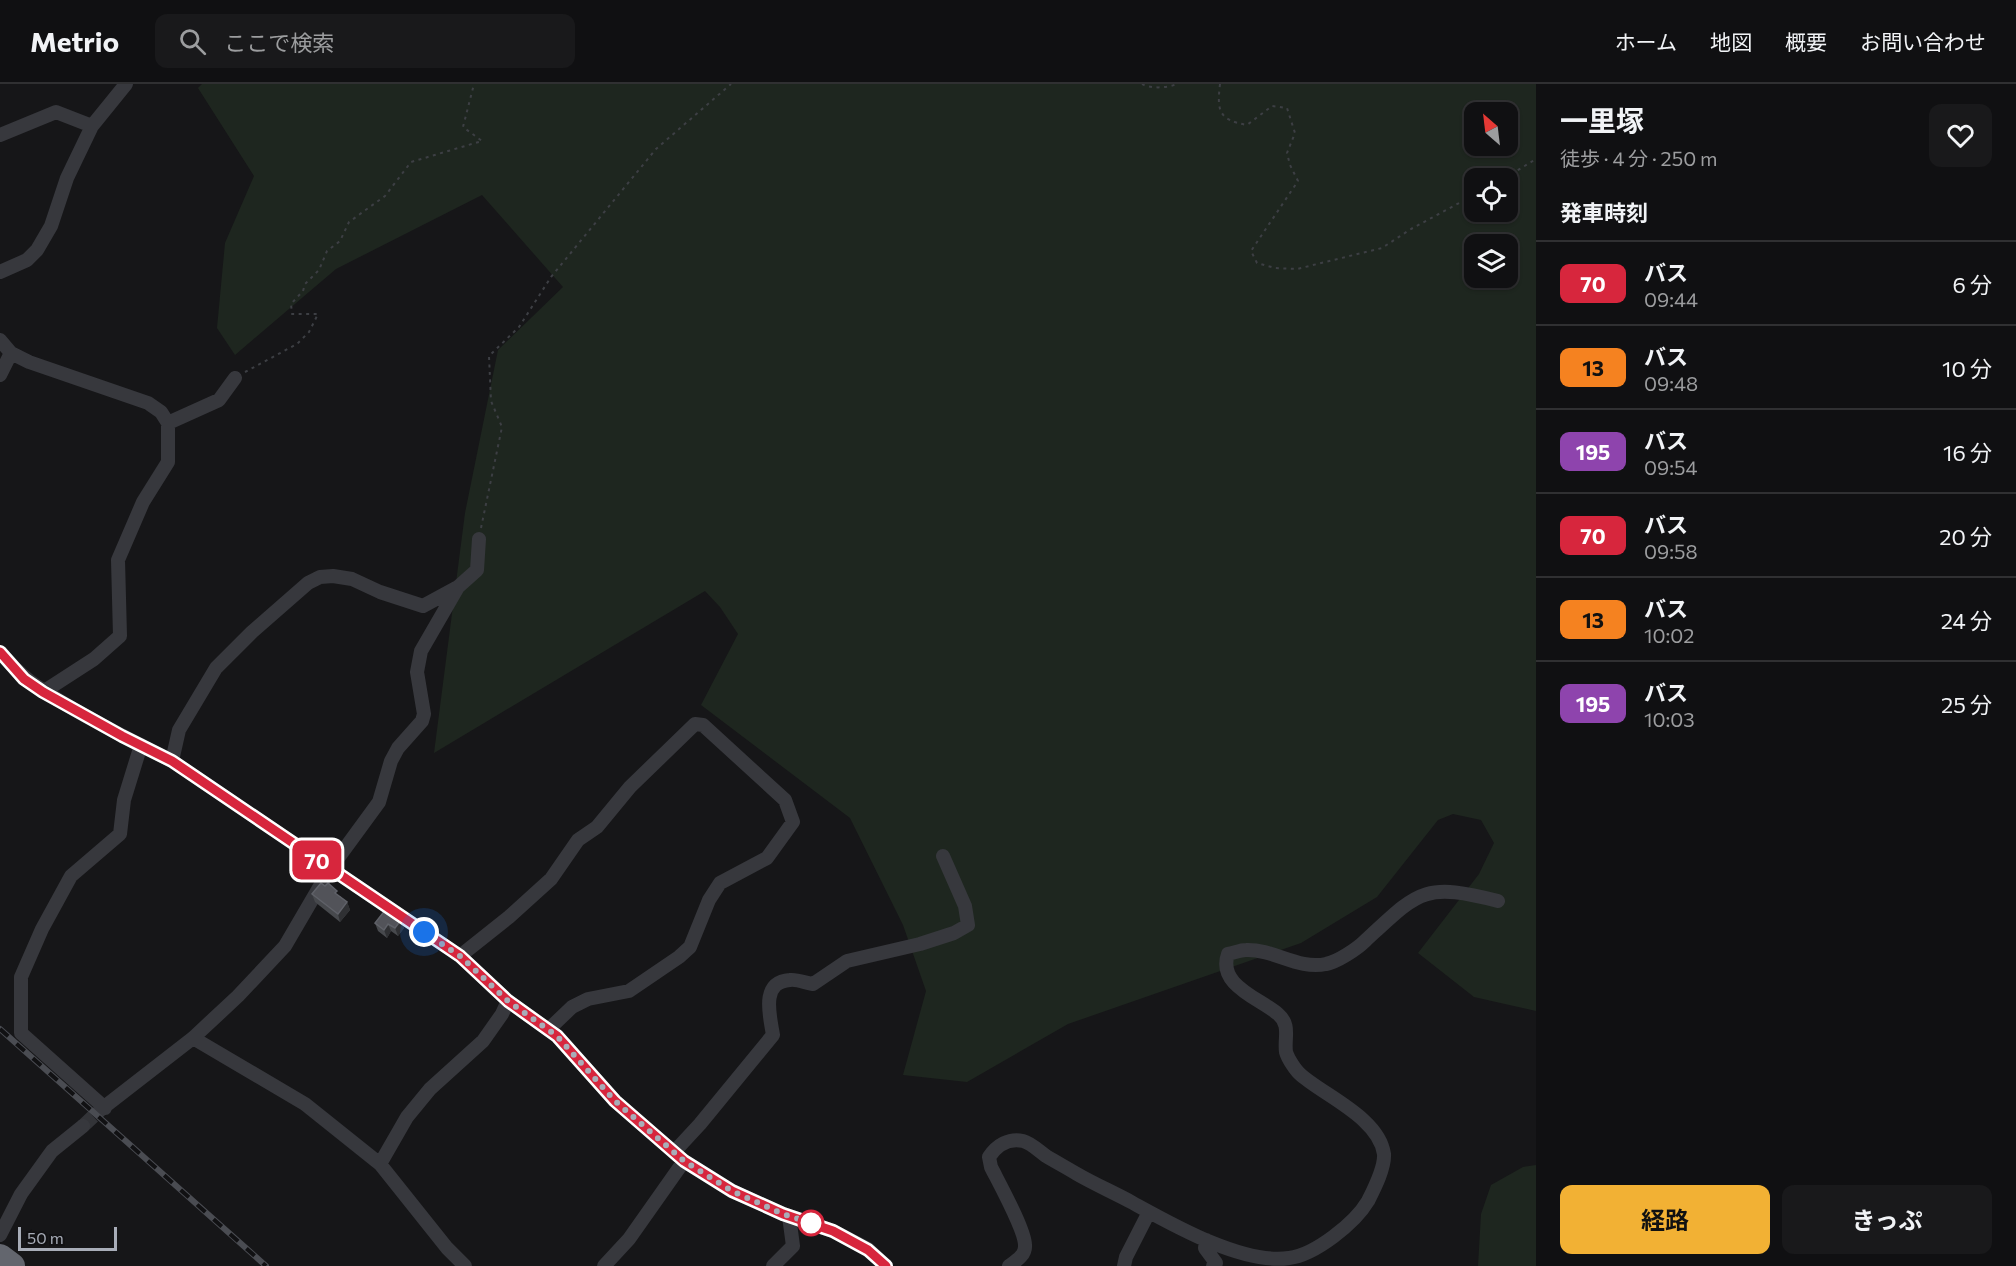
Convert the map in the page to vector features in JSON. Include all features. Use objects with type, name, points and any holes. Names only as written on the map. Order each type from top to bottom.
[{"type":"street","points":[[0,273],[27,260],[37,250],[51,226],[67,178],[92,126],[126,84]]},
{"type":"street","points":[[0,135],[56,112],[92,126]]},
{"type":"street","points":[[0,340],[11,353],[49,370],[148,403],[161,412],[168,423],[168,462],[143,502],[118,560],[120,636],[94,659],[43,692]]},
{"type":"street","points":[[0,375],[11,353]]},
{"type":"street","points":[[168,423],[219,400],[235,378]]},
{"type":"street","points":[[172,761],[179,730],[216,668],[252,632],[308,583],[320,577],[333,576],[352,579],[381,592],[423,606],[458,587],[477,570],[479,539]]},
{"type":"street","points":[[141,745],[124,800],[120,834],[71,876],[42,929],[21,976],[21,1033],[102,1109],[193,1038],[238,996],[285,946],[330,869],[379,802],[391,761],[398,748],[422,721],[424,714],[417,672],[421,651],[458,587]]},
{"type":"street","points":[[0,652],[24,679],[43,692],[172,761],[460,956],[508,1001],[557,1036],[615,1101],[680,1156],[732,1191],[789,1216],[833,1231],[868,1250],[886,1266]]},
{"type":"street","points":[[460,956],[509,917],[551,879],[578,840],[597,827],[630,788],[695,724],[703,725],[785,800],[793,822],[767,858],[720,883],[709,900],[690,947],[679,957],[629,991],[588,999],[572,1007],[548,1030]]},
{"type":"street","points":[[604,1266],[629,1239],[707,1116],[773,1035],[768,999],[776,985],[789,980],[813,984],[847,961],[920,944],[954,933],[968,925],[965,906],[943,856]]},
{"type":"street","points":[[1009,1266],[1022,1256],[1026,1245],[991,1167],[989,1157],[994,1150],[1012,1140],[1026,1141],[1104,1190],[1206,1240],[1240,1252],[1272,1259],[1290,1258],[1308,1253],[1347,1225],[1367,1202],[1381,1172],[1384,1156],[1381,1144],[1359,1116],[1299,1074],[1286,1053],[1287,1028],[1280,1016],[1231,981],[1225,964],[1228,954],[1245,950],[1264,952],[1302,964],[1328,964],[1358,948],[1405,903],[1427,892],[1464,892],[1498,901]]},
{"type":"street","points":[[380,1164],[407,1118],[430,1089],[483,1041],[502,1014],[508,1001]]},
{"type":"street","points":[[193,1038],[305,1104],[380,1164],[447,1248],[465,1266]]},
{"type":"street","points":[[0,1235],[21,1194],[52,1151],[83,1126]]},
{"type":"street","points":[[1124,1266],[1126,1257],[1149,1212]]},
{"type":"street","points":[[773,1266],[792,1246],[789,1216]]},
{"type":"street","points":[[1206,1240],[1205,1248],[1217,1265]]},
{"type":"path","points":[[235,378],[297,344],[309,332],[318,314],[292,314],[291,304],[303,291],[305,284],[319,270],[327,251],[340,241],[349,222],[385,196],[411,162],[482,141],[464,127],[474,84]]},
{"type":"path","points":[[479,539],[502,427],[491,401],[489,356],[519,327],[551,277],[656,149],[731,84]]},
{"type":"path","points":[[1142,84],[1148,88],[1177,84]]},
{"type":"path","points":[[1220,84],[1217,104],[1222,113],[1233,123],[1246,125],[1272,106],[1287,108],[1294,133],[1287,153],[1298,181],[1251,251],[1257,263],[1275,268],[1298,269],[1382,248],[1411,228],[1464,200]]},
{"type":"path","points":[[1518,170],[1536,159]]},
{"type":"shaded area","points":[[202,84],[1536,84],[1536,1011],[1474,997],[1418,953],[1479,874],[1494,843],[1481,820],[1453,814],[1438,820],[1377,897],[1301,943],[1068,1024],[967,1082],[903,1075],[926,991],[903,925],[850,818],[701,705],[738,634],[720,607],[705,591],[434,753],[465,513],[498,350],[563,287],[482,195],[336,269],[235,355],[217,328],[225,243],[254,176],[198,88]]},
{"type":"shaded area","points":[[1536,1165],[1536,1266],[1478,1266],[1481,1214],[1491,1185],[1523,1167]]},
{"type":"building","points":[[321,883],[325,886],[328,883],[337,891],[335,893],[347,902],[338,914],[312,894]]},
{"type":"building","points":[[386,909],[401,920],[395,928],[388,924],[384,930],[375,923]]},
{"type":"tunnel","points":[[83,1126],[99,1111]]},
{"type":"railway","points":[[0,1029],[266,1266]]},
{"type":"bus line","name":"70","points":[[0,652],[24,679],[43,692],[172,761],[460,956],[508,1001],[557,1036],[615,1101],[684,1161],[732,1191],[783,1214],[833,1231],[868,1250],[886,1266]]},
{"type":"route","points":[[424,932],[460,956],[508,1001],[557,1036],[615,1101],[684,1161],[732,1191],[783,1214],[811,1223]]}]
